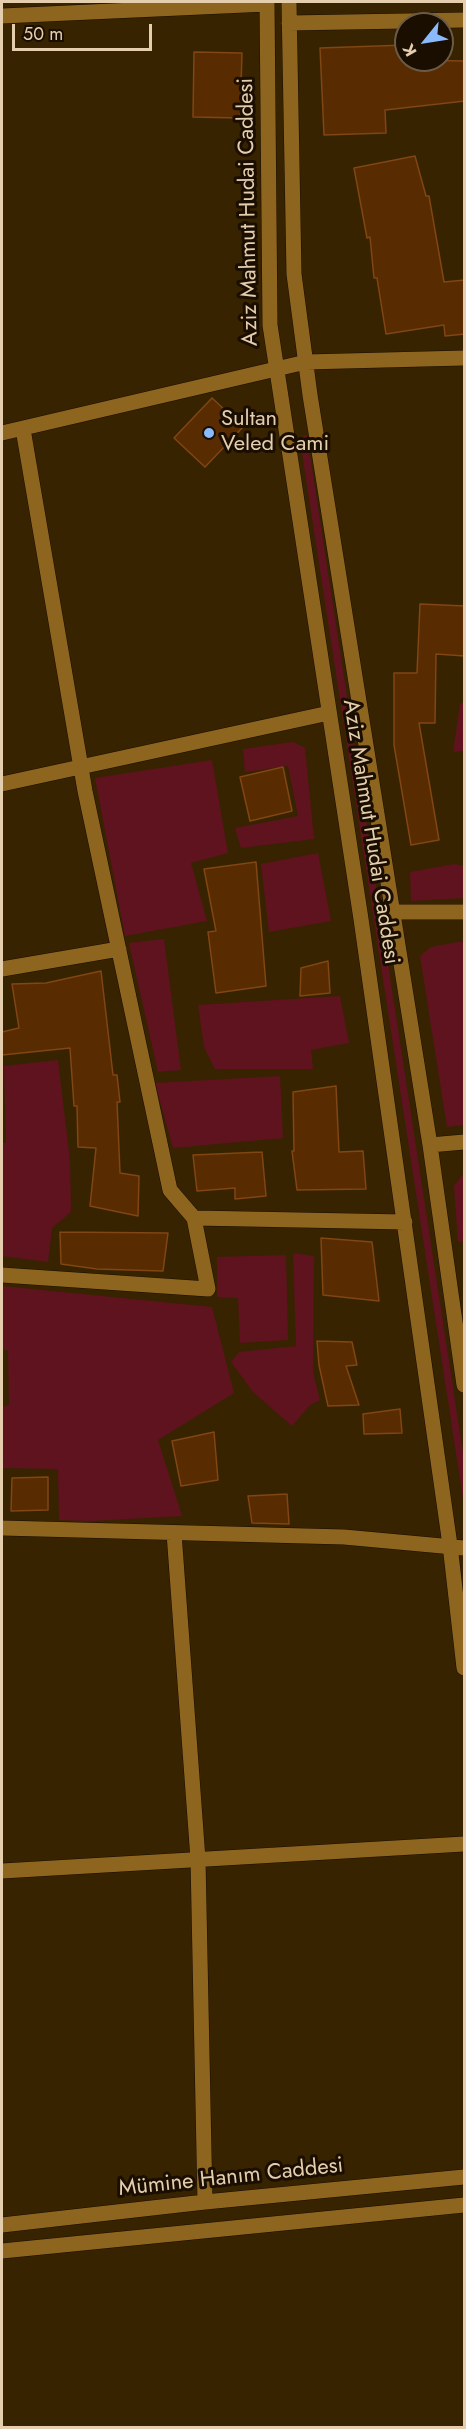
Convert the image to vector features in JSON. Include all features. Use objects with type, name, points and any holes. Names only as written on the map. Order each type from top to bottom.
[{"type":"street","name":"Aziz Mahmut Hudai Caddesi","points":[[289,2],[294,274],[393,912],[459,1315],[465,1385]]},
{"type":"street","name":"Aziz Mahmut Hudai Caddesi","points":[[267,3],[270,325],[405,1222],[457,1546],[465,1668]]},
{"type":"street","points":[[2,16],[267,3]]},
{"type":"street","points":[[289,23],[465,20]]},
{"type":"street","points":[[2,434],[306,362],[465,358]]},
{"type":"street","points":[[2,1275],[208,1289],[194,1218],[170,1190],[81,766],[23,429]]},
{"type":"street","points":[[2,784],[329,713]]},
{"type":"street","points":[[393,912],[465,912]]},
{"type":"street","points":[[2,969],[119,949]]},
{"type":"street","points":[[430,1145],[465,1142]]},
{"type":"street","points":[[194,1218],[405,1222]]},
{"type":"street","points":[[2,1528],[344,1537],[457,1546]]},
{"type":"street","points":[[174,1533],[198,1859],[205,2202]]},
{"type":"street","points":[[2,1871],[465,1844]]},
{"type":"street","name":"Mümine Hanım Caddesi","points":[[2,2225],[205,2202],[465,2177]]},
{"type":"street","points":[[2,2252],[465,2205]]},
{"type":"shaded area","points":[[304,435],[307,436],[464,1459],[464,1505],[300,440]]},
{"type":"shaded area","points":[[464,702],[464,751],[453,752],[460,704]]},
{"type":"shaded area","points":[[293,742],[305,748],[314,839],[241,848],[235,828],[298,816],[288,766],[245,772],[243,749]]},
{"type":"shaded area","points":[[212,760],[228,853],[191,863],[207,921],[125,936],[95,778]]},
{"type":"shaded area","points":[[318,853],[331,921],[269,932],[261,864]]},
{"type":"shaded area","points":[[454,864],[464,866],[464,898],[411,901],[410,872]]},
{"type":"shaded area","points":[[164,939],[181,1070],[158,1072],[129,943]]},
{"type":"shaded area","points":[[464,942],[464,1125],[447,1127],[420,956],[431,947]]},
{"type":"shaded area","points":[[340,996],[349,1043],[311,1050],[313,1069],[215,1069],[204,1047],[198,1005]]},
{"type":"shaded area","points":[[58,1060],[70,1161],[71,1212],[52,1228],[48,1262],[2,1256],[2,1143],[6,1143],[4,1066]]},
{"type":"shaded area","points":[[280,1076],[283,1138],[173,1148],[155,1083]]},
{"type":"shaded area","points":[[464,1173],[464,1241],[458,1242],[454,1186]]},
{"type":"shaded area","points":[[293,1253],[314,1256],[313,1372],[320,1400],[310,1405],[292,1426],[253,1392],[231,1362],[239,1352],[296,1346]]},
{"type":"shaded area","points":[[286,1255],[288,1340],[240,1343],[238,1298],[217,1297],[217,1257]]},
{"type":"shaded area","points":[[2,1286],[212,1307],[234,1393],[158,1440],[182,1516],[91,1521],[59,1520],[58,1469],[2,1468],[2,1407],[9,1405],[8,1350],[2,1350]]},
{"type":"building","points":[[394,45],[394,72],[454,72],[454,61],[465,61],[465,101],[385,110],[386,133],[324,135],[320,48]]},
{"type":"building","points":[[194,52],[242,53],[240,118],[193,117]]},
{"type":"building","points":[[415,156],[426,196],[429,196],[444,282],[465,280],[465,334],[445,336],[444,325],[386,334],[377,278],[374,278],[370,237],[367,238],[354,168]]},
{"type":"building","name":"Sultan Veled Cami","points":[[212,398],[243,427],[205,467],[174,438]]},
{"type":"building","points":[[420,604],[465,606],[465,656],[436,654],[435,723],[419,723],[439,840],[411,845],[394,745],[394,673],[417,673]]},
{"type":"building","points":[[283,767],[292,811],[250,821],[240,777]]},
{"type":"building","points":[[256,862],[266,986],[216,993],[208,932],[216,931],[204,869]]},
{"type":"building","points":[[328,961],[330,993],[300,996],[301,968]]},
{"type":"building","points":[[101,971],[113,1075],[117,1075],[120,1102],[117,1102],[120,1173],[139,1176],[138,1216],[90,1206],[96,1148],[78,1147],[77,1106],[74,1106],[70,1048],[2,1055],[2,1032],[19,1028],[12,984],[46,983]]},
{"type":"building","points":[[336,1086],[339,1152],[363,1151],[366,1189],[297,1190],[292,1151],[294,1151],[293,1092]]},
{"type":"building","points":[[262,1152],[266,1196],[235,1199],[235,1188],[197,1191],[193,1155]]},
{"type":"building","points":[[60,1232],[168,1233],[163,1271],[97,1269],[61,1264]]},
{"type":"building","points":[[321,1238],[372,1242],[379,1301],[323,1295]]},
{"type":"building","points":[[317,1341],[352,1342],[357,1365],[346,1366],[359,1405],[328,1406],[319,1365]]},
{"type":"building","points":[[400,1409],[402,1433],[364,1434],[363,1414]]},
{"type":"building","points":[[214,1432],[218,1480],[181,1486],[172,1441]]},
{"type":"building","points":[[48,1477],[48,1510],[11,1511],[12,1478]]},
{"type":"building","points":[[287,1494],[289,1524],[252,1523],[248,1496]]},
{"type":"place","name":"Sultan Veled Cami","points":[[209,433]]}]
